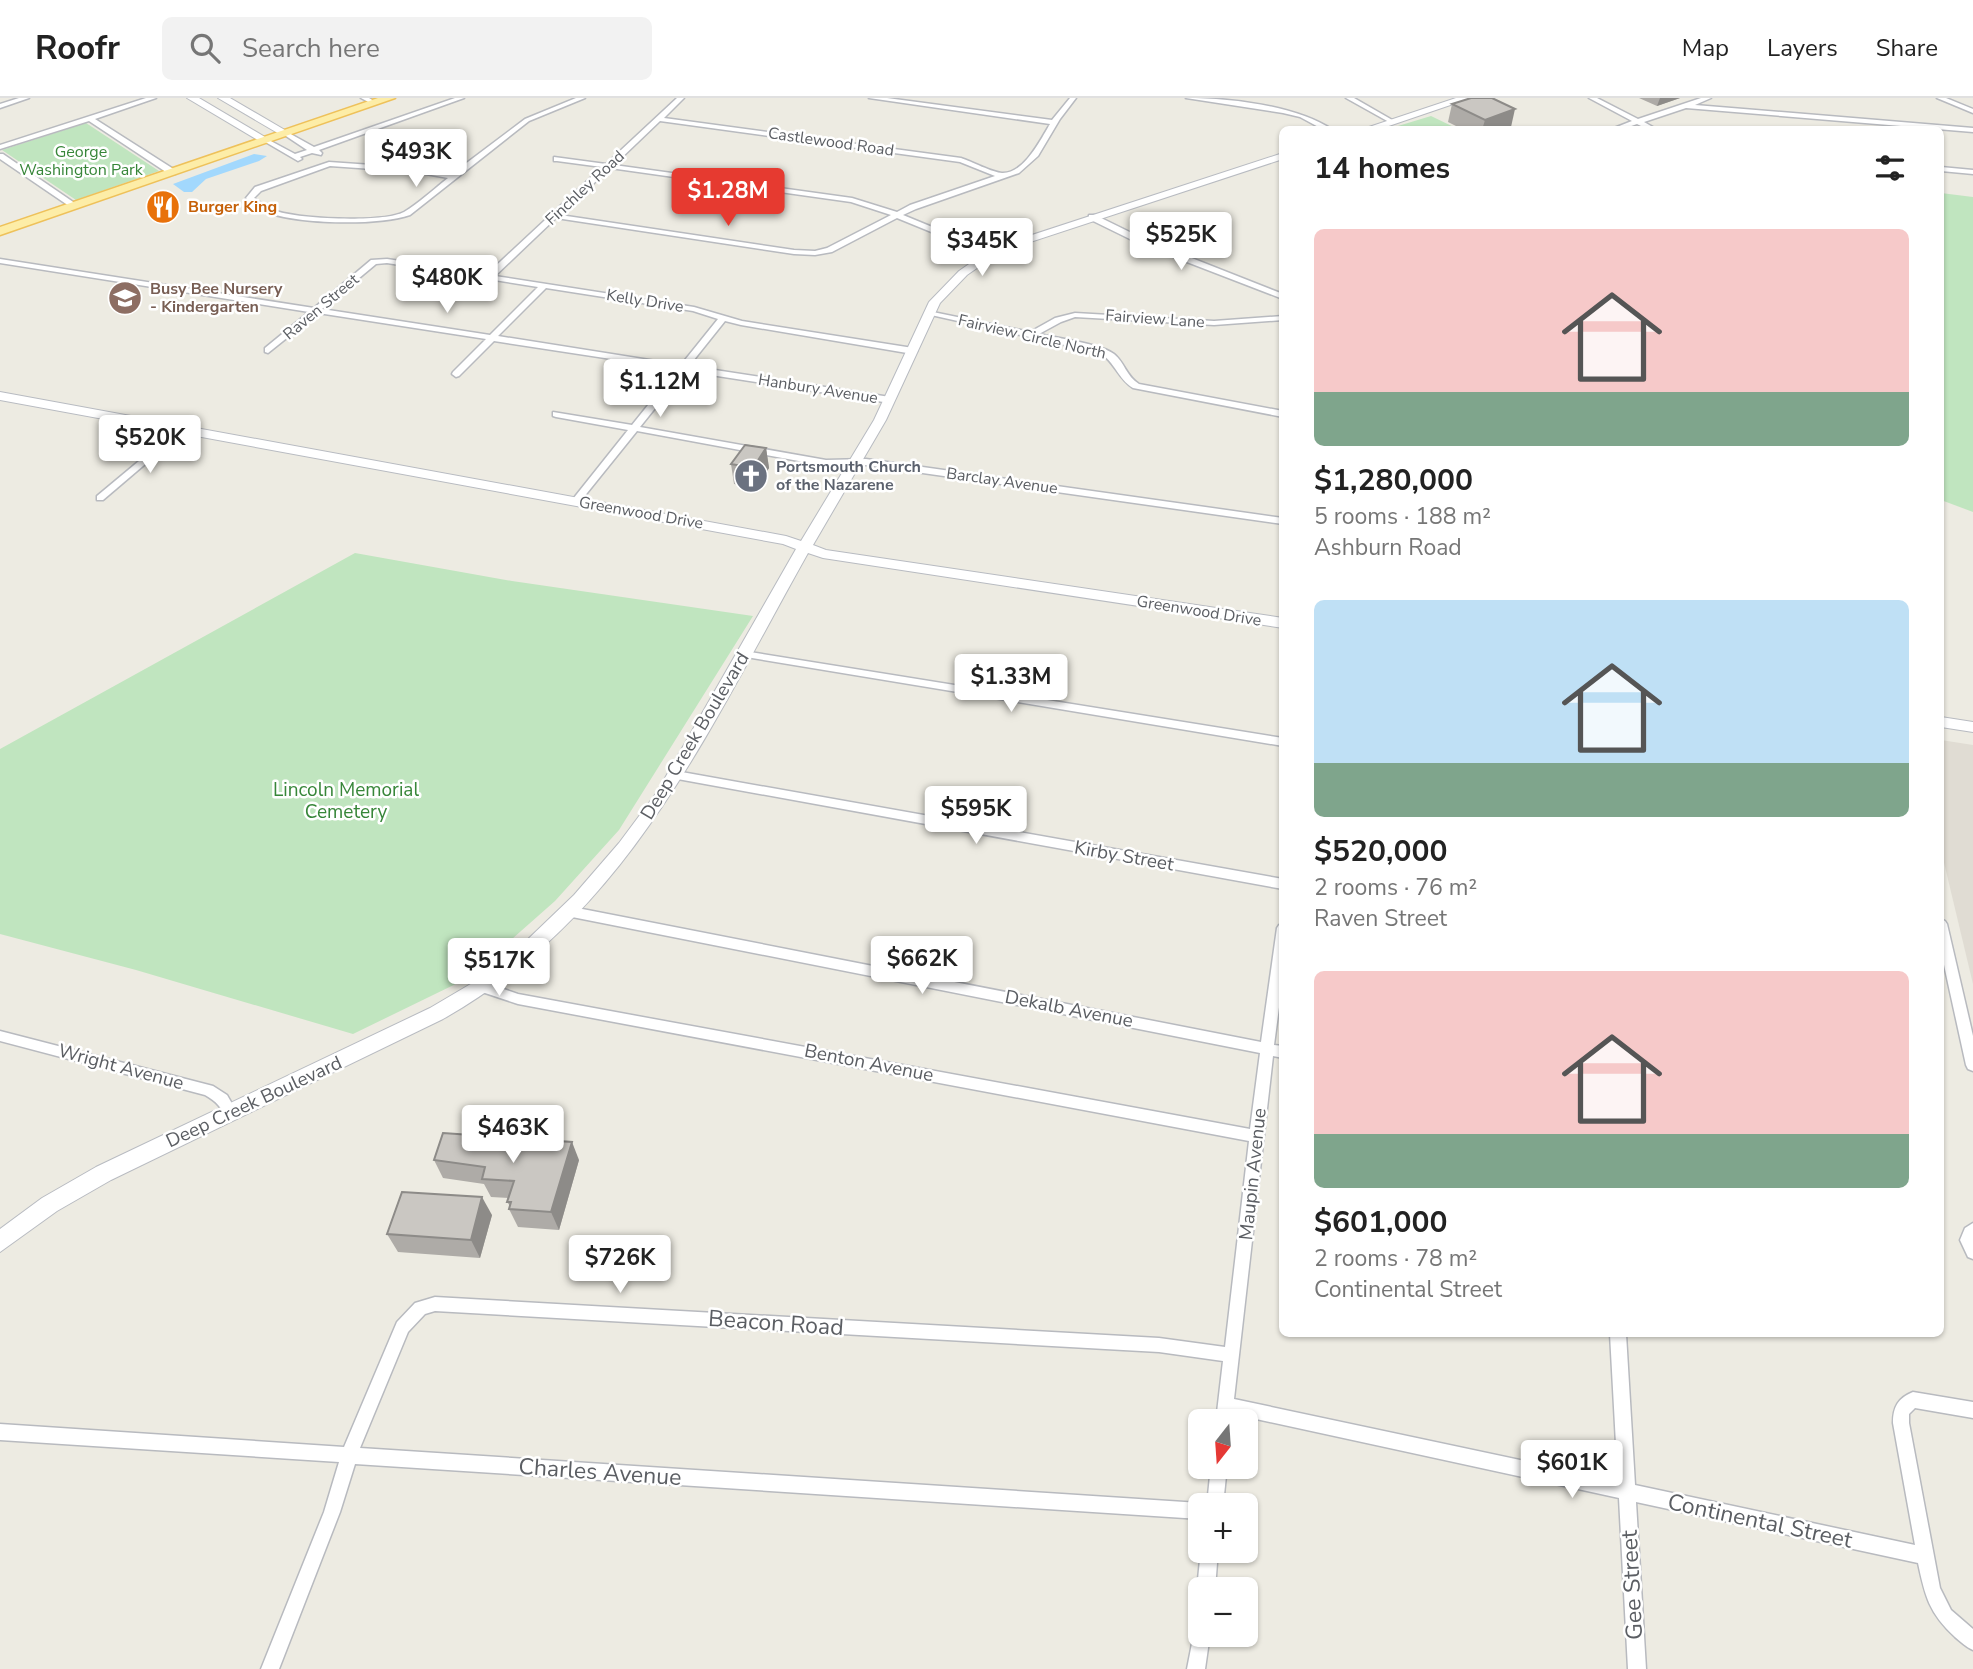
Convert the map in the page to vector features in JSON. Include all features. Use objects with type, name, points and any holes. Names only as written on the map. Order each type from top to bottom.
[{"type":"main road","points":[[0,231],[285,134],[369,101],[389,98]]},
{"type":"street","points":[[0,106],[26,98]]},
{"type":"street","points":[[0,147],[153,98]]},
{"type":"street","points":[[192,98],[313,168]]},
{"type":"street","points":[[223,98],[336,164]]},
{"type":"street","points":[[293,157],[461,98]]},
{"type":"street","points":[[454,177],[336,164],[313,168],[258,189],[250,198],[268,211],[283,215],[389,220],[407,213],[454,177],[527,120],[582,98]]},
{"type":"street","name":"Finchley Road","points":[[489,277],[681,98]]},
{"type":"street","points":[[872,98],[1054,122]]},
{"type":"street","points":[[555,216],[794,252],[815,253],[830,250],[925,202],[1016,170],[1028,163],[1041,149],[1054,122],[1073,98]]},
{"type":"street","points":[[1189,98],[1283,111],[1302,116],[1321,126]]},
{"type":"street","points":[[1349,98],[1391,121]]},
{"type":"street","points":[[1377,126],[1466,98]]},
{"type":"street","points":[[1592,98],[1647,126]]},
{"type":"street","points":[[1623,126],[1707,98]]},
{"type":"street","points":[[1940,98],[1973,111]]},
{"type":"street","points":[[1687,106],[1925,126]]},
{"type":"street","points":[[89,118],[172,173]]},
{"type":"street","name":"Castlewood Road","points":[[659,119],[961,160],[1000,175]]},
{"type":"street","points":[[1944,128],[1973,130]]},
{"type":"street","points":[[0,156],[75,206]]},
{"type":"street","name":"Deep Creek Boulevard","points":[[0,1242],[36,1213],[85,1183],[406,1030],[481,986],[512,964],[567,911],[648,820],[890,400],[931,313],[947,288],[990,254],[1279,157]]},
{"type":"street","points":[[557,159],[852,200],[897,215],[990,254]]},
{"type":"street","points":[[1944,169],[1973,172]]},
{"type":"street","points":[[1092,218],[1143,242],[1279,295]]},
{"type":"street","name":"Hanbury Avenue","points":[[0,261],[890,400]]},
{"type":"street","name":"Kelly Drive","points":[[374,262],[387,261],[694,309],[722,319],[913,351]]},
{"type":"street","name":"Raven Street","points":[[268,351],[374,262]]},
{"type":"street","points":[[456,374],[545,285]]},
{"type":"street","name":"Fairview Circle North","points":[[931,313],[1112,355],[1125,379],[1136,386],[1279,413]]},
{"type":"street","name":"Fairview Lane","points":[[1032,335],[1058,320],[1075,316],[1227,324],[1279,318]]},
{"type":"street","points":[[576,501],[680,367],[722,319]]},
{"type":"street","name":"Greenwood Drive","points":[[0,396],[786,540],[823,554],[1279,622]]},
{"type":"street","name":"Barclay Avenue","points":[[555,414],[826,463],[866,462],[1279,520]]},
{"type":"street","points":[[100,498],[181,429]]},
{"type":"street","points":[[744,654],[1279,741]]},
{"type":"street","points":[[1944,722],[1973,727]]},
{"type":"street","name":"Kirby Street","points":[[676,775],[1279,883]]},
{"type":"street","name":"Dekalb Avenue","points":[[567,911],[1279,1051]]},
{"type":"street","points":[[1944,937],[1973,1065]]},
{"type":"street","name":"Maupin Avenue","points":[[1225,1409],[1266,1048],[1279,956]]},
{"type":"street","name":"Benton Avenue","points":[[481,986],[518,999],[1258,1137]]},
{"type":"street","name":"Wright Avenue","points":[[0,1036],[208,1090],[219,1095],[232,1114]]},
{"type":"street","points":[[1973,1230],[1968,1235],[1973,1252]]},
{"type":"street","name":"Beacon Road","points":[[270,1669],[332,1512],[349,1455],[402,1327],[420,1308],[435,1304],[1159,1345],[1232,1355]]},
{"type":"street","name":"Gee Street","points":[[1618,1337],[1637,1669]]},
{"type":"street","points":[[1973,1410],[1924,1399],[1913,1400],[1901,1410],[1901,1423],[1932,1590],[1944,1616],[1973,1641]]},
{"type":"street","name":"Continental Street","points":[[1258,1420],[1926,1556]]},
{"type":"street","name":"Charles Avenue","points":[[0,1432],[1188,1510]]},
{"type":"street","points":[[1196,1669],[1199,1647]]},
{"type":"shaded area","points":[[1944,740],[1973,745],[1973,984],[1944,863]]},
{"type":"green space","points":[[1431,116],[1452,126],[1398,126]]},
{"type":"green space","name":"George Washington Park","points":[[86,123],[159,171],[76,200],[2,150]]},
{"type":"green space","points":[[1944,193],[1973,197],[1973,512],[1944,501]]},
{"type":"green space","name":"Lincoln Memorial Cemetery","points":[[355,553],[512,581],[753,616],[619,830],[555,901],[468,978],[353,1034],[136,970],[0,934],[0,749]]},
{"type":"water","points":[[254,154],[267,156],[206,179],[192,192],[184,192],[173,184]]},
{"type":"building","points":[[1471,98],[1492,98],[1515,109],[1485,120],[1452,104]]},
{"type":"building","points":[[745,445],[766,448],[753,468],[731,464]]},
{"type":"building","points":[[443,1133],[572,1142],[551,1212],[509,1209],[511,1202],[507,1202],[514,1181],[482,1179],[485,1167],[434,1160]]},
{"type":"building","points":[[402,1192],[482,1197],[471,1240],[387,1234]]},
{"type":"place","name":"Burger King","points":[[163,207]]},
{"type":"place","name":"Busy Bee Nursery - Kindergarten","points":[[125,298]]},
{"type":"place","name":"Portsmouth Church of the Nazarene","points":[[751,476]]}]
